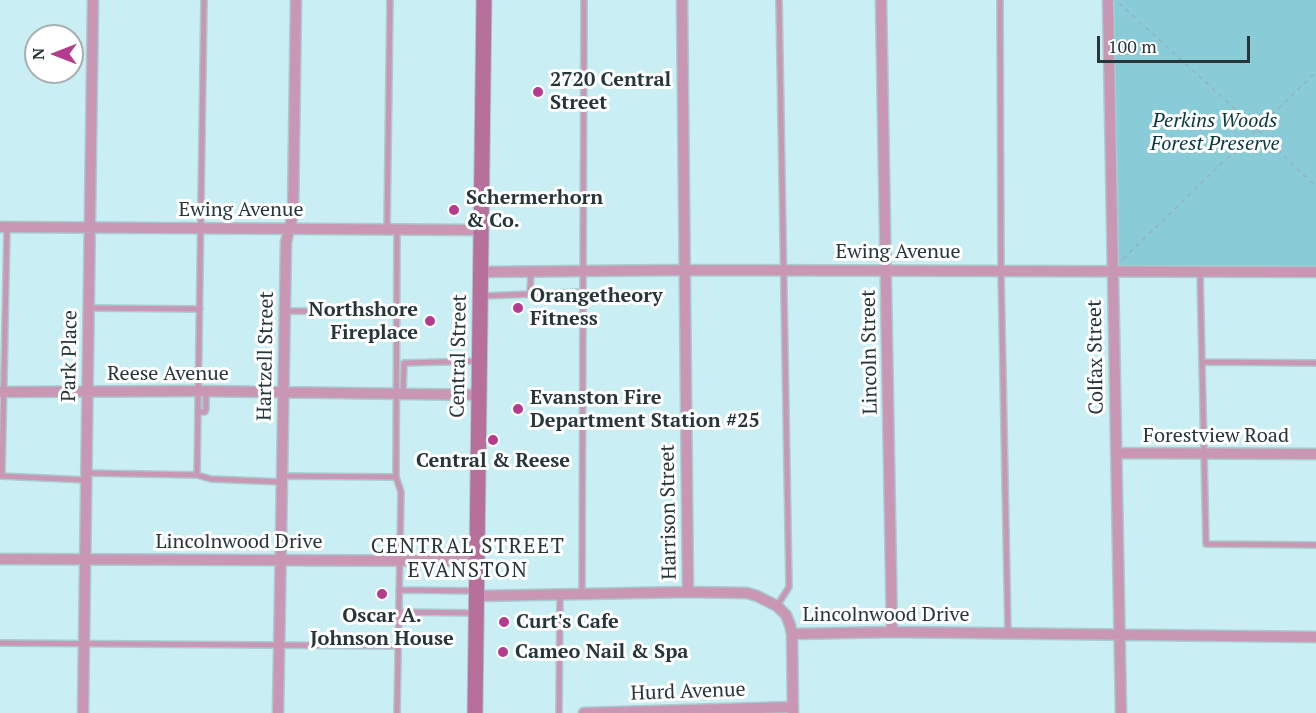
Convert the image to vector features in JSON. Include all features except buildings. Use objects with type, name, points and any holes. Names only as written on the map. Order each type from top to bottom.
[{"type":"main road","name":"Central Street","points":[[475,713],[484,0]]},
{"type":"street","name":"Park Place","points":[[83,713],[93,0]]},
{"type":"street","name":"Hartzell Street","points":[[278,713],[285,242],[293,213],[296,0]]},
{"type":"street","name":"Harrison Street","points":[[682,0],[688,592]]},
{"type":"street","name":"Lincoln Street","points":[[881,0],[892,632]]},
{"type":"street","name":"Colfax Street","points":[[1108,0],[1121,713]]},
{"type":"street","name":"Ewing Avenue","points":[[4,227],[481,230]]},
{"type":"street","name":"Ewing Avenue","points":[[481,272],[684,270],[1316,272]]},
{"type":"street","name":"Reese Avenue","points":[[2,392],[480,395]]},
{"type":"street","name":"Forestview Road","points":[[1116,453],[1316,454]]},
{"type":"street","name":"Lincolnwood Drive","points":[[0,559],[478,561]]},
{"type":"street","name":"Lincolnwood Drive","points":[[477,593],[747,593],[777,606],[786,615],[792,634],[892,632],[1316,637]]},
{"type":"street","points":[[792,634],[793,710]]},
{"type":"street","name":"Hurd Avenue","points":[[584,713],[793,710]]},
{"type":"lane","points":[[197,475],[198,412],[202,392],[200,228],[204,0]]},
{"type":"lane","points":[[390,0],[392,229],[400,395]]},
{"type":"lane","points":[[582,594],[584,0]]},
{"type":"lane","points":[[777,606],[789,587],[779,0]]},
{"type":"lane","points":[[1000,0],[1001,271],[1008,633]]},
{"type":"lane","points":[[4,227],[1,476],[197,475],[211,479],[396,477]]},
{"type":"lane","points":[[530,293],[531,272]]},
{"type":"lane","points":[[1200,272],[1206,544],[1316,545]]},
{"type":"lane","points":[[481,296],[584,292]]},
{"type":"lane","points":[[88,308],[200,309]]},
{"type":"lane","points":[[285,311],[397,312]]},
{"type":"lane","points":[[397,713],[401,492],[396,477],[404,363],[480,361]]},
{"type":"lane","points":[[1202,362],[1316,363]]},
{"type":"lane","points":[[399,590],[477,593]]},
{"type":"lane","points":[[559,713],[560,594]]},
{"type":"lane","points":[[399,612],[477,613]]},
{"type":"lane","points":[[0,643],[399,646]]},
{"type":"path","points":[[1116,0],[1257,129],[1316,187]]},
{"type":"path","points":[[1113,271],[1316,72]]},
{"type":"green space","name":"Perkins Woods Forest Preserve","points":[[1114,0],[1316,0],[1316,266],[1116,266]]},
{"type":"place","name":"2720 Central Street","points":[[538,92]]},
{"type":"place","name":"Schermerhorn & Co.","points":[[454,210]]},
{"type":"place","name":"Orangetheory Fitness","points":[[518,308]]},
{"type":"place","name":"Northshore Fireplace","points":[[430,321]]},
{"type":"place","name":"Evanston Fire Department Station #25","points":[[518,409]]},
{"type":"place","name":"Central & Reese","points":[[493,440]]},
{"type":"place","name":"Oscar A. Johnson House","points":[[382,594]]},
{"type":"place","name":"Curt's Cafe","points":[[504,622]]},
{"type":"place","name":"Cameo Nail & Spa","points":[[503,652]]},
{"type":"district","name":"CENTRAL STREET EVANSTON","points":[[468,559]]}]
